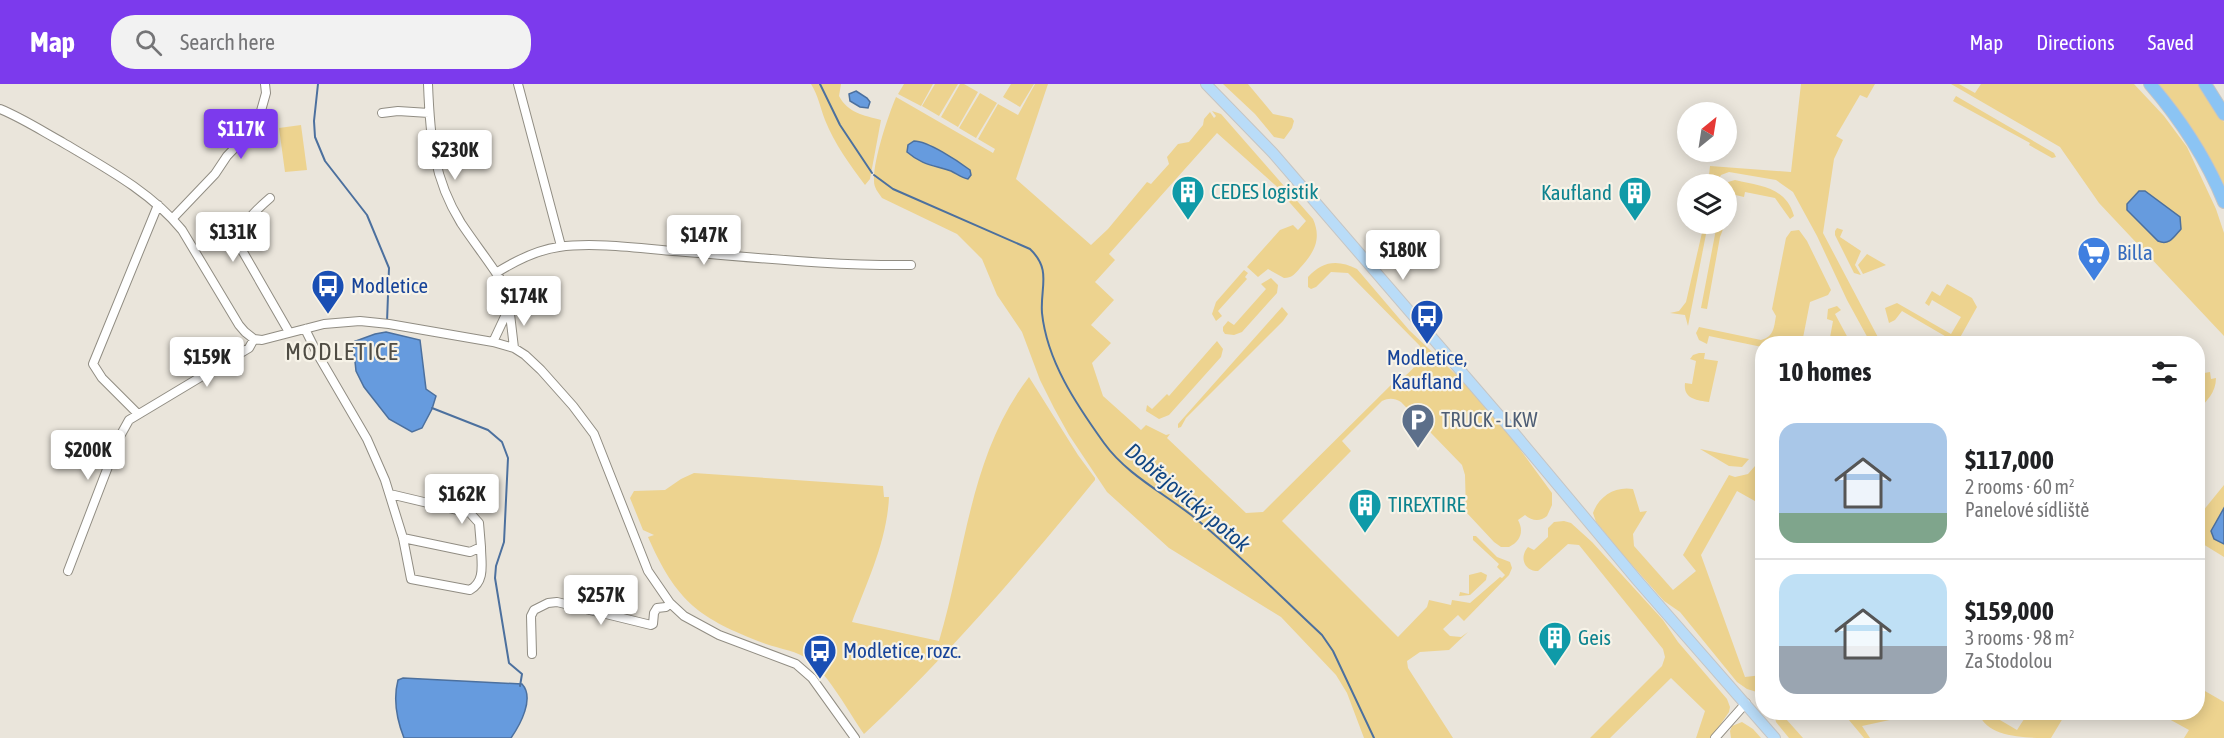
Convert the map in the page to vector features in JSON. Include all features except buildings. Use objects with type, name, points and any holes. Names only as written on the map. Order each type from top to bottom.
[{"type":"highway","points":[[2150,84],[2174,111],[2194,141],[2224,202]]},
{"type":"highway","points":[[2205,84],[2224,114]]},
{"type":"main road","points":[[1206,84],[1273,153],[1503,420],[1637,580],[1755,714]]},
{"type":"main road","points":[[1760,720],[1775,738]]},
{"type":"street","points":[[173,218],[257,125],[266,93],[265,84]]},
{"type":"street","points":[[428,84],[431,144],[435,164],[449,201],[504,285],[514,348]]},
{"type":"street","points":[[518,84],[561,246]]},
{"type":"street","points":[[0,109],[87,157],[146,195],[173,218],[239,325],[254,339],[269,339],[289,332],[342,322],[387,323],[493,342],[514,348],[541,370],[594,434],[648,571],[670,603],[684,616],[719,635],[796,664],[812,678],[855,738]]},
{"type":"street","points":[[382,112],[429,113]]},
{"type":"street","points":[[270,198],[251,215],[240,236],[239,245],[289,332]]},
{"type":"street","points":[[137,413],[102,378],[93,364],[158,205]]},
{"type":"street","points":[[496,273],[533,254],[561,246],[616,246],[864,265],[911,265]]},
{"type":"street","points":[[493,342],[508,308]]},
{"type":"street","points":[[305,329],[367,439],[390,494],[403,538],[411,579],[463,590],[470,590],[481,581],[479,523],[470,513],[390,494]]},
{"type":"street","points":[[68,571],[119,438],[129,420],[137,413],[249,348],[254,339]]},
{"type":"street","points":[[403,538],[470,552],[481,547]]},
{"type":"street","points":[[532,654],[531,616],[540,605],[557,602],[651,625],[657,608],[666,607],[670,603]]},
{"type":"street","points":[[1715,738],[1746,703]]},
{"type":"street","points":[[1722,738],[1727,725]]},
{"type":"shaded area","points":[[811,84],[841,84],[839,96],[847,106],[868,117],[881,120],[870,179],[865,185],[833,137]]},
{"type":"shaded area","points":[[904,84],[933,84],[921,106],[898,94]]},
{"type":"shaded area","points":[[935,84],[958,84],[939,116],[922,106]]},
{"type":"shaded area","points":[[960,84],[978,92],[958,127],[941,117]]},
{"type":"shaded area","points":[[1011,84],[1034,84],[1020,107],[1003,97]]},
{"type":"shaded area","points":[[1035,84],[1048,84],[1016,179],[1091,245],[1108,229],[1147,182],[1151,184],[1169,164],[1167,157],[1178,144],[1189,142],[1210,112],[1214,118],[1216,116],[1212,111],[1221,114],[1313,219],[1316,226],[1317,239],[1313,251],[1295,274],[1284,278],[1268,269],[1258,277],[1247,267],[1280,230],[1293,225],[1298,230],[1306,221],[1283,195],[1284,193],[1217,133],[1109,254],[1115,260],[1095,282],[1114,300],[1091,325],[1111,343],[1092,363],[1103,396],[1141,430],[1146,425],[1166,435],[1170,434],[1167,438],[1246,513],[1263,512],[1394,382],[1399,382],[1420,357],[1420,346],[1348,273],[1331,272],[1316,287],[1311,289],[1308,287],[1308,277],[1313,272],[1325,265],[1337,263],[1357,269],[1409,330],[1468,386],[1514,441],[1552,493],[1552,505],[1547,516],[1536,520],[1525,515],[1518,520],[1521,528],[1519,539],[1509,547],[1501,547],[1466,512],[1465,475],[1462,465],[1401,402],[1389,399],[1382,401],[1342,441],[1351,451],[1282,521],[1398,637],[1427,607],[1429,600],[1451,605],[1452,600],[1470,603],[1505,575],[1497,567],[1499,564],[1473,540],[1473,536],[1476,536],[1497,557],[1510,562],[1512,568],[1509,575],[1464,621],[1458,615],[1443,629],[1450,636],[1461,637],[1468,632],[1449,650],[1420,652],[1407,661],[1408,668],[1453,738],[1364,738],[1347,693],[1336,675],[1281,617],[1169,548],[1107,492],[1054,408],[1040,380],[1022,332],[997,295],[982,259],[957,234],[882,198],[878,192],[874,172],[885,127],[896,97],[993,153],[995,149],[978,139],[998,104],[1018,115]]},
{"type":"shaded area","points":[[1223,84],[1248,84],[1273,114],[1292,118],[1294,121],[1292,128],[1284,139],[1274,137],[1255,114]]},
{"type":"shaded area","points":[[1801,84],[1875,84],[1867,98],[1860,95],[1836,136],[1843,140],[1834,159],[1823,233],[1877,336],[1867,336],[1793,192],[1776,180],[1729,172],[1709,174],[1710,166],[1791,172]]},
{"type":"shaded area","points":[[1951,84],[1959,84],[1975,93],[1981,84],[2134,84],[2164,116],[2187,147],[2216,209],[2224,233],[2224,336],[2099,203],[2060,147]]},
{"type":"shaded area","points":[[2154,84],[2199,84],[2222,118],[2224,122],[2224,191]]},
{"type":"shaded area","points":[[980,93],[997,103],[976,138],[959,128]]},
{"type":"shaded area","points":[[1956,96],[2054,153],[2056,157],[2052,158],[2029,145],[2030,143],[1953,101]]},
{"type":"shaded area","points":[[301,125],[307,170],[285,172],[279,128]]},
{"type":"shaded area","points":[[1737,180],[1763,186],[1779,193],[1790,206],[1794,216],[1790,219],[1775,198],[1745,192],[1744,197],[1737,195]]},
{"type":"shaded area","points":[[1837,228],[1843,230],[1840,237],[1861,251],[1855,265],[1861,275],[1854,273],[1835,235]]},
{"type":"shaded area","points":[[1799,230],[1807,241],[1831,290],[1828,295],[1810,302],[1803,336],[1770,336],[1776,316],[1772,309],[1786,238],[1791,231]]},
{"type":"shaded area","points":[[1702,234],[1706,234],[1688,326],[1685,315],[1670,313],[1679,311],[1686,302]]},
{"type":"shaded area","points":[[1715,234],[1721,234],[1707,309],[1701,308]]},
{"type":"shaded area","points":[[1867,254],[1886,265],[1863,274],[1858,265]]},
{"type":"shaded area","points":[[1244,270],[1248,273],[1245,277],[1247,279],[1218,311],[1222,316],[1216,321],[1212,314],[1216,302]]},
{"type":"shaded area","points":[[1271,278],[1278,285],[1277,293],[1242,332],[1234,335],[1225,334],[1223,327],[1228,321],[1234,325],[1266,289],[1261,284]]},
{"type":"shaded area","points":[[1947,284],[1972,298],[1977,307],[1961,336],[1945,336],[1902,311],[1895,320],[1889,323],[1885,308],[1897,303],[1951,334],[1961,317],[1932,300],[1929,306],[1925,303],[1932,291],[1940,296]]},
{"type":"shaded area","points":[[1837,306],[1841,310],[1835,314],[1847,336],[1830,336],[1833,321],[1827,319],[1828,309]]},
{"type":"shaded area","points":[[1282,307],[1288,314],[1283,321],[1178,428],[1178,424]]},
{"type":"shaded area","points":[[1699,327],[1755,339],[1755,346],[1709,336],[1707,344],[1699,340],[1696,333]]},
{"type":"shaded area","points":[[1217,341],[1223,349],[1221,357],[1169,415],[1159,419],[1146,411],[1147,405],[1152,409],[1167,394],[1169,396]]},
{"type":"shaded area","points":[[1699,353],[1705,353],[1704,359],[1718,361],[1709,402],[1692,398],[1685,388],[1685,383],[1692,384],[1696,361],[1690,359]]},
{"type":"shaded area","points":[[2210,372],[2211,379],[2216,378],[2216,383],[2205,402],[2205,373]]},
{"type":"shaded area","points":[[1029,377],[1095,480],[984,611],[895,705],[864,734],[831,684],[809,660],[800,654],[743,635],[707,617],[693,606],[669,578],[648,537],[654,535],[643,530],[630,498],[634,491],[665,490],[694,473],[883,486],[884,497],[889,497],[884,529],[875,561],[852,622],[939,641],[982,471],[1009,407]]},
{"type":"shaded area","points":[[1700,449],[1749,459],[1742,467],[1729,466]]},
{"type":"shaded area","points":[[1755,466],[1755,501],[1737,491],[1701,555],[1745,677],[1755,676],[1755,691],[1737,682],[1680,612],[1664,601],[1623,555],[1596,522],[1593,513],[1599,502],[1608,494],[1620,489],[1633,489],[1640,512],[1647,511],[1633,534],[1634,546],[1673,590],[1696,571],[1683,555],[1729,475],[1735,477],[1748,474]]},
{"type":"shaded area","points":[[2224,485],[2224,557],[2205,545],[2205,508]]},
{"type":"shaded area","points":[[1554,522],[1571,523],[1592,542],[1663,620],[1678,642],[1727,699],[1729,712],[1711,738],[1696,738],[1705,711],[1671,678],[1610,738],[1590,738],[1662,666],[1665,657],[1663,649],[1579,545],[1568,544],[1538,571],[1526,566],[1524,555],[1528,547],[1534,550],[1548,537],[1548,528]]},
{"type":"shaded area","points":[[1481,572],[1487,575],[1486,580],[1470,595],[1459,596],[1460,592],[1469,594],[1469,575]]},
{"type":"shaded area","points":[[2205,691],[2224,702],[2224,738],[2184,738],[2189,730],[2171,720],[2205,720]]},
{"type":"shaded area","points":[[1776,720],[1787,720],[1803,738],[1789,738]]},
{"type":"shaded area","points":[[1849,720],[1890,720],[1862,726],[1870,738],[1864,738]]},
{"type":"shaded area","points":[[2000,720],[2017,730],[2023,720],[2062,720],[2051,738],[2009,735],[1999,732],[1983,721]]},
{"type":"shaded area","points":[[1742,722],[1761,738],[1731,738],[1732,726]]},
{"type":"water","points":[[856,91],[870,102],[868,108],[860,107],[850,101],[849,94]]},
{"type":"water","points":[[914,141],[927,144],[943,152],[970,170],[971,175],[968,179],[918,160],[907,152],[908,145]]},
{"type":"water","points":[[2139,191],[2145,191],[2180,217],[2181,229],[2171,240],[2158,241],[2127,210],[2127,204]]},
{"type":"water","points":[[386,332],[420,340],[426,389],[436,396],[422,428],[412,432],[389,419],[364,387],[356,371],[353,342]]},
{"type":"water","points":[[2224,508],[2224,544],[2214,539],[2211,531]]},
{"type":"water","points":[[403,678],[522,684],[526,690],[527,704],[522,719],[511,738],[404,738],[396,702],[398,680]]},
{"type":"waterway","points":[[318,84],[314,121],[315,137],[325,161],[367,215],[389,268],[387,322]]},
{"type":"waterway","name":"Dobřejovický potok","points":[[820,84],[840,125],[872,173]]},
{"type":"waterway","name":"Dobřejovický potok","points":[[874,175],[893,189],[1030,249],[1041,264],[1043,272],[1042,313],[1056,365],[1073,397],[1104,443],[1124,465],[1211,532],[1322,635],[1333,651],[1374,738]]},
{"type":"waterway","points":[[432,408],[488,430],[502,442],[508,458],[504,542],[496,566],[495,578],[509,663],[522,674],[520,686]]},
{"type":"place","name":"CEDES logistik","points":[[1188,221]]},
{"type":"place","name":"Kaufland","points":[[1635,222]]},
{"type":"place","name":"Billa","points":[[2094,282]]},
{"type":"place","name":"Modletice","points":[[328,315]]},
{"type":"place","name":"Modletice, Kaufland","points":[[1427,345]]},
{"type":"place","name":"TRUCK - LKW","points":[[1418,449]]},
{"type":"place","name":"TIREXTIRE","points":[[1365,534]]},
{"type":"place","name":"Geis","points":[[1555,667]]},
{"type":"place","name":"Modletice, rozc.","points":[[820,680]]},
{"type":"district","name":"MODLETICE","points":[[342,352]]}]
